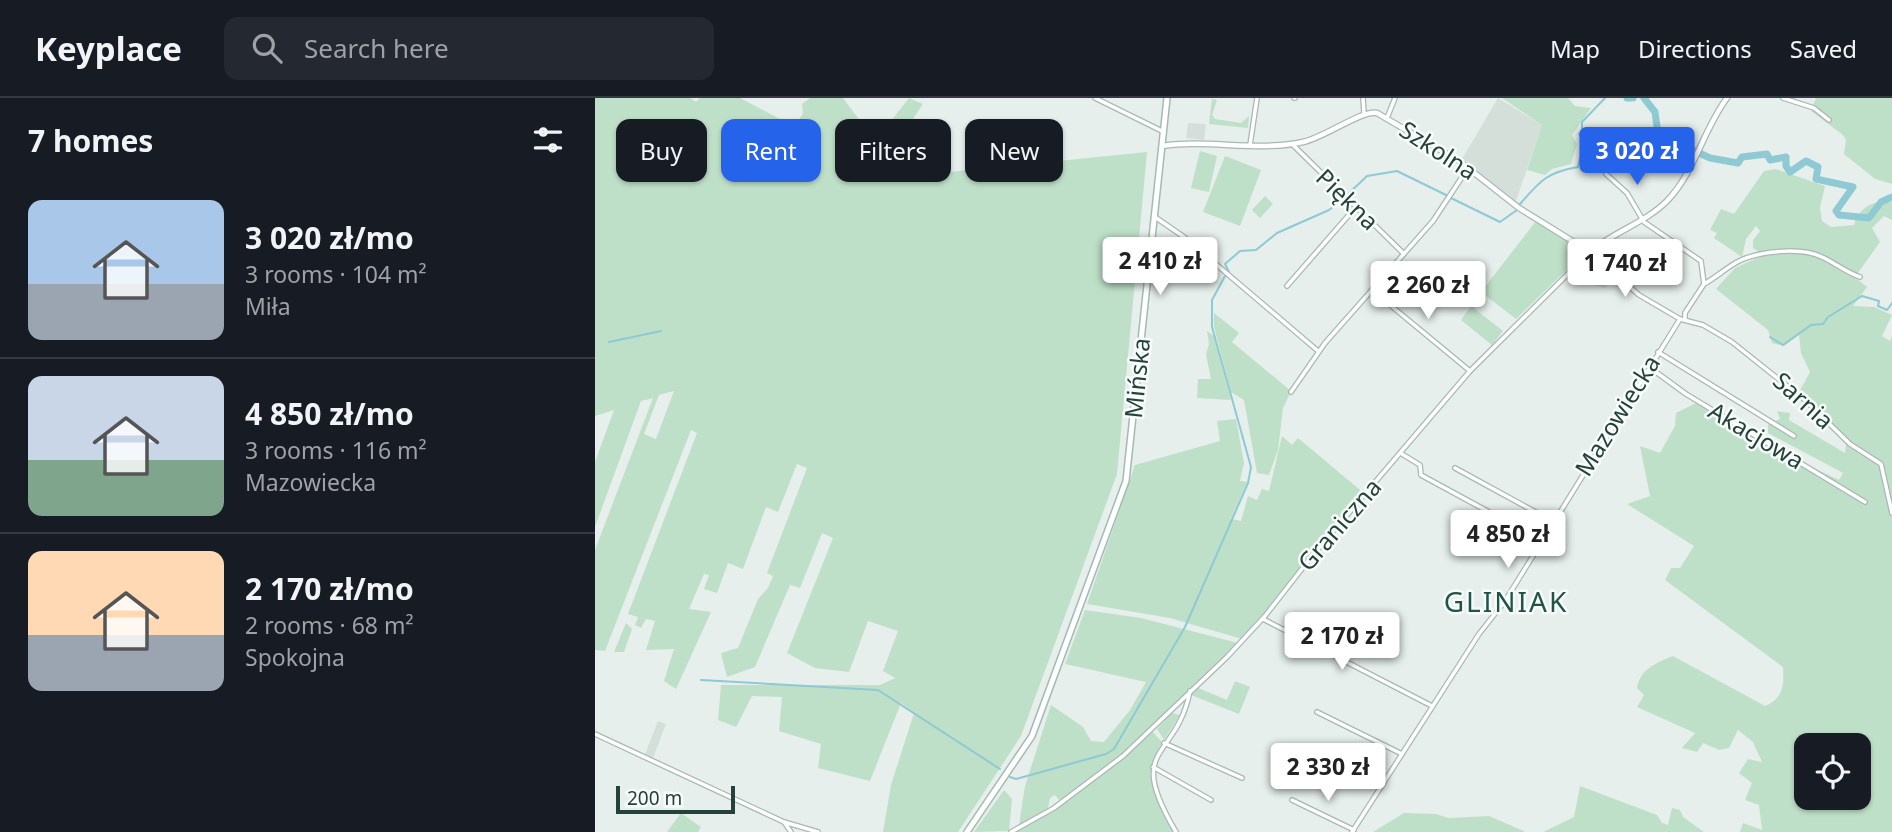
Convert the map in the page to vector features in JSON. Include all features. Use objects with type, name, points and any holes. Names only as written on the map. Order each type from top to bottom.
[{"type":"main road","name":"Mińska","points":[[967,832],[1032,736],[1123,490],[1130,460],[1167,98]]},
{"type":"street","points":[[1095,98],[1164,132]]},
{"type":"street","points":[[1250,145],[1257,98]]},
{"type":"street","points":[[1162,146],[1292,144],[1337,130],[1364,113],[1363,98]]},
{"type":"street","points":[[1387,118],[1395,98]]},
{"type":"street","points":[[1590,252],[1643,219],[1670,197],[1695,160],[1727,98]]},
{"type":"street","points":[[1783,98],[1814,108],[1829,120]]},
{"type":"street","name":"Szkolna","points":[[1364,113],[1372,112],[1387,118],[1468,168],[1519,208],[1590,252],[1639,295],[1682,318]]},
{"type":"street","name":"Piękna","points":[[1292,144],[1404,254]]},
{"type":"street","points":[[1291,392],[1318,351],[1433,221],[1468,168]]},
{"type":"street","points":[[1606,174],[1623,189],[1643,219],[1699,259],[1704,284],[1739,261],[1753,256],[1795,253],[1824,258],[1839,269],[1860,277]]},
{"type":"street","points":[[1287,286],[1355,208]]},
{"type":"street","points":[[1155,217],[1184,237],[1318,351]]},
{"type":"street","name":"Graniczna","points":[[1011,832],[1054,808],[1123,757],[1263,618],[1312,556],[1402,454],[1470,371],[1590,252]]},
{"type":"street","name":"Mazowiecka","points":[[1353,831],[1479,634],[1505,601],[1658,352],[1704,284]]},
{"type":"street","points":[[1372,289],[1470,371]]},
{"type":"street","name":"Sarnia","points":[[1682,318],[1713,329],[1760,362],[1822,415],[1850,444],[1881,464],[1886,475],[1892,513]]},
{"type":"street","points":[[1658,352],[1700,381],[1794,436]]},
{"type":"street","name":"Akacjowa","points":[[1649,367],[1686,394],[1865,502]]},
{"type":"street","points":[[1402,454],[1420,465],[1420,475],[1489,512]]},
{"type":"street","points":[[1455,468],[1552,521]]},
{"type":"street","points":[[1263,618],[1432,706]]},
{"type":"street","points":[[1176,832],[1158,802],[1153,767],[1182,714],[1190,691]]},
{"type":"street","points":[[1317,712],[1402,754]]},
{"type":"street","points":[[595,734],[784,822],[818,832]]},
{"type":"street","points":[[1164,743],[1242,778]]},
{"type":"street","points":[[1153,767],[1211,800]]},
{"type":"street","points":[[1292,800],[1353,831]]},
{"type":"street","points":[[784,822],[791,832]]},
{"type":"shaded area","points":[[1498,98],[1542,125],[1516,201],[1462,159]]},
{"type":"shaded area","points":[[1188,123],[1206,124],[1204,140],[1186,138]]},
{"type":"shaded area","points":[[1591,257],[1615,277],[1605,288],[1589,284],[1572,274]]},
{"type":"shaded area","points":[[658,721],[666,724],[653,758],[645,754]]},
{"type":"green space","points":[[595,98],[690,98],[696,102],[700,98],[740,98],[780,119],[721,119],[721,182],[821,182],[821,119],[800,119],[803,113],[802,104],[810,98],[843,98],[859,119],[835,119],[835,182],[951,182],[951,172],[965,170],[965,182],[1063,182],[1063,160],[1147,152],[1117,474],[1021,736],[958,832],[883,832],[891,785],[914,713],[901,703],[870,781],[818,768],[821,744],[779,731],[782,697],[752,696],[736,727],[718,720],[721,685],[880,685],[895,678],[883,671],[898,631],[868,621],[849,672],[815,668],[787,653],[833,538],[822,533],[800,588],[790,585],[755,667],[727,677],[721,653],[738,648],[758,599],[768,588],[773,576],[767,573],[807,468],[797,464],[778,512],[766,507],[743,569],[728,563],[717,593],[704,589],[709,575],[704,574],[689,609],[711,612],[676,689],[664,681],[674,649],[646,650],[655,621],[646,619],[641,628],[635,625],[638,617],[628,614],[697,433],[691,430],[605,651],[595,650],[595,550],[653,398],[641,401],[595,527],[595,462],[614,410],[595,416]],"holes":[[[674,391],[656,439],[644,434],[659,395]]]},
{"type":"green space","points":[[909,98],[923,104],[913,119],[892,119]]},
{"type":"green space","points":[[1502,98],[1568,98],[1575,106],[1591,108],[1572,135],[1577,144],[1571,164],[1552,169],[1545,175],[1527,170],[1542,125]]},
{"type":"green space","points":[[1816,98],[1892,98],[1892,184],[1875,179],[1844,154],[1846,140],[1843,135],[1811,111]]},
{"type":"green space","points":[[1212,99],[1217,100],[1212,115],[1215,119],[1241,123],[1249,116],[1248,128],[1209,124]]},
{"type":"green space","points":[[1200,151],[1217,156],[1209,192],[1191,188]]},
{"type":"green space","points":[[1225,156],[1261,170],[1240,226],[1203,212]]},
{"type":"green space","points":[[1776,169],[1825,186],[1820,208],[1822,221],[1831,227],[1854,225],[1860,213],[1868,206],[1879,202],[1892,202],[1892,220],[1884,216],[1872,228],[1880,242],[1855,277],[1867,287],[1853,306],[1874,307],[1892,315],[1882,336],[1890,341],[1892,336],[1892,832],[1740,832],[1743,823],[1762,830],[1759,805],[1745,800],[1752,783],[1739,773],[1748,759],[1762,762],[1753,742],[1738,730],[1729,748],[1719,750],[1703,743],[1697,752],[1682,748],[1695,733],[1637,707],[1644,695],[1637,688],[1641,676],[1655,664],[1673,656],[1765,706],[1779,695],[1783,680],[1783,667],[1665,580],[1671,568],[1680,568],[1694,546],[1627,504],[1650,496],[1640,446],[1660,453],[1675,426],[1676,413],[1696,403],[1774,449],[1839,480],[1843,473],[1768,433],[1768,424],[1780,419],[1777,411],[1790,413],[1789,420],[1845,453],[1847,438],[1799,392],[1810,372],[1801,353],[1799,335],[1784,346],[1772,343],[1768,330],[1716,289],[1735,268],[1764,255],[1753,248],[1753,240],[1760,231],[1756,226],[1746,239],[1742,257],[1714,238],[1717,233],[1710,230],[1721,209],[1734,214],[1764,171]]},
{"type":"green space","points":[[1265,196],[1273,204],[1260,218],[1252,210]]},
{"type":"green space","points":[[1536,221],[1580,249],[1582,255],[1516,319],[1481,292]]},
{"type":"green space","points":[[1471,306],[1503,331],[1492,345],[1461,320]]},
{"type":"green space","points":[[1214,313],[1239,333],[1232,342],[1291,391],[1283,408],[1278,450],[1269,475],[1257,473],[1244,400],[1231,392],[1214,327]]},
{"type":"green space","points":[[1207,331],[1214,336],[1231,400],[1197,398],[1198,379],[1211,379],[1206,354],[1209,344]]},
{"type":"green space","points":[[1236,419],[1244,463],[1240,481],[1247,482],[1231,519],[1241,521],[1248,496],[1257,500],[1262,489],[1269,491],[1282,436],[1292,445],[1298,438],[1365,494],[1242,639],[1170,618],[1087,604],[1135,465],[1220,441],[1217,421]]},
{"type":"green space","points":[[1085,610],[1141,618],[1238,643],[1132,746],[1064,799],[1059,800],[1055,795],[1050,798],[1048,808],[1019,825],[1025,786],[1051,705],[1083,727],[1091,741],[1104,742],[1130,710],[1146,682],[1065,664]]},
{"type":"green space","points":[[626,623],[632,629],[624,652],[614,652]]},
{"type":"green space","points":[[1235,681],[1250,687],[1239,714],[1191,695],[1196,687],[1227,700]]},
{"type":"green space","points":[[1172,713],[1180,715],[1164,740],[1157,729]]},
{"type":"green space","points":[[1152,731],[1162,742],[1153,768],[1154,788],[1174,832],[1017,832],[1067,800]]},
{"type":"green space","points":[[1580,786],[1657,815],[1662,823],[1668,825],[1672,808],[1680,810],[1683,817],[1704,832],[1543,832],[1574,817]]},
{"type":"green space","points":[[1004,790],[1012,799],[1009,831],[974,832]]},
{"type":"green space","points":[[681,813],[701,827],[698,832],[667,832]]},
{"type":"green space","points":[[1404,813],[1436,814],[1449,818],[1489,816],[1526,832],[1373,832]]},
{"type":"waterway","points":[[1520,204],[1551,175],[1578,167],[1584,142],[1579,134],[1582,122],[1605,98]]},
{"type":"waterway","points":[[1627,98],[1633,98]]},
{"type":"waterway","points":[[1644,98],[1655,112],[1658,134],[1710,158],[1738,163],[1742,157],[1767,154],[1770,160],[1786,157],[1786,166],[1790,172],[1806,161],[1818,167],[1816,179],[1853,187],[1836,211],[1839,215],[1869,218],[1881,202],[1892,197]]},
{"type":"waterway","points":[[1346,196],[1367,176],[1397,171],[1446,195]]},
{"type":"waterway","points":[[1451,198],[1500,222],[1517,210]]},
{"type":"waterway","points":[[1229,272],[1225,264],[1240,251],[1256,250],[1277,233],[1329,210],[1342,200]]},
{"type":"waterway","points":[[1010,777],[1016,779],[1106,754],[1114,749],[1185,627],[1248,483],[1251,467],[1212,327],[1212,300],[1225,276]]},
{"type":"waterway","points":[[1770,337],[1783,345],[1811,325],[1823,324],[1828,317],[1862,296],[1879,301],[1878,306],[1887,310],[1892,303]]},
{"type":"waterway","points":[[609,342],[661,331]]},
{"type":"waterway","points":[[701,680],[878,690],[1000,769]]},
{"type":"district","name":"GLINIAK","points":[[1506,602]]}]
